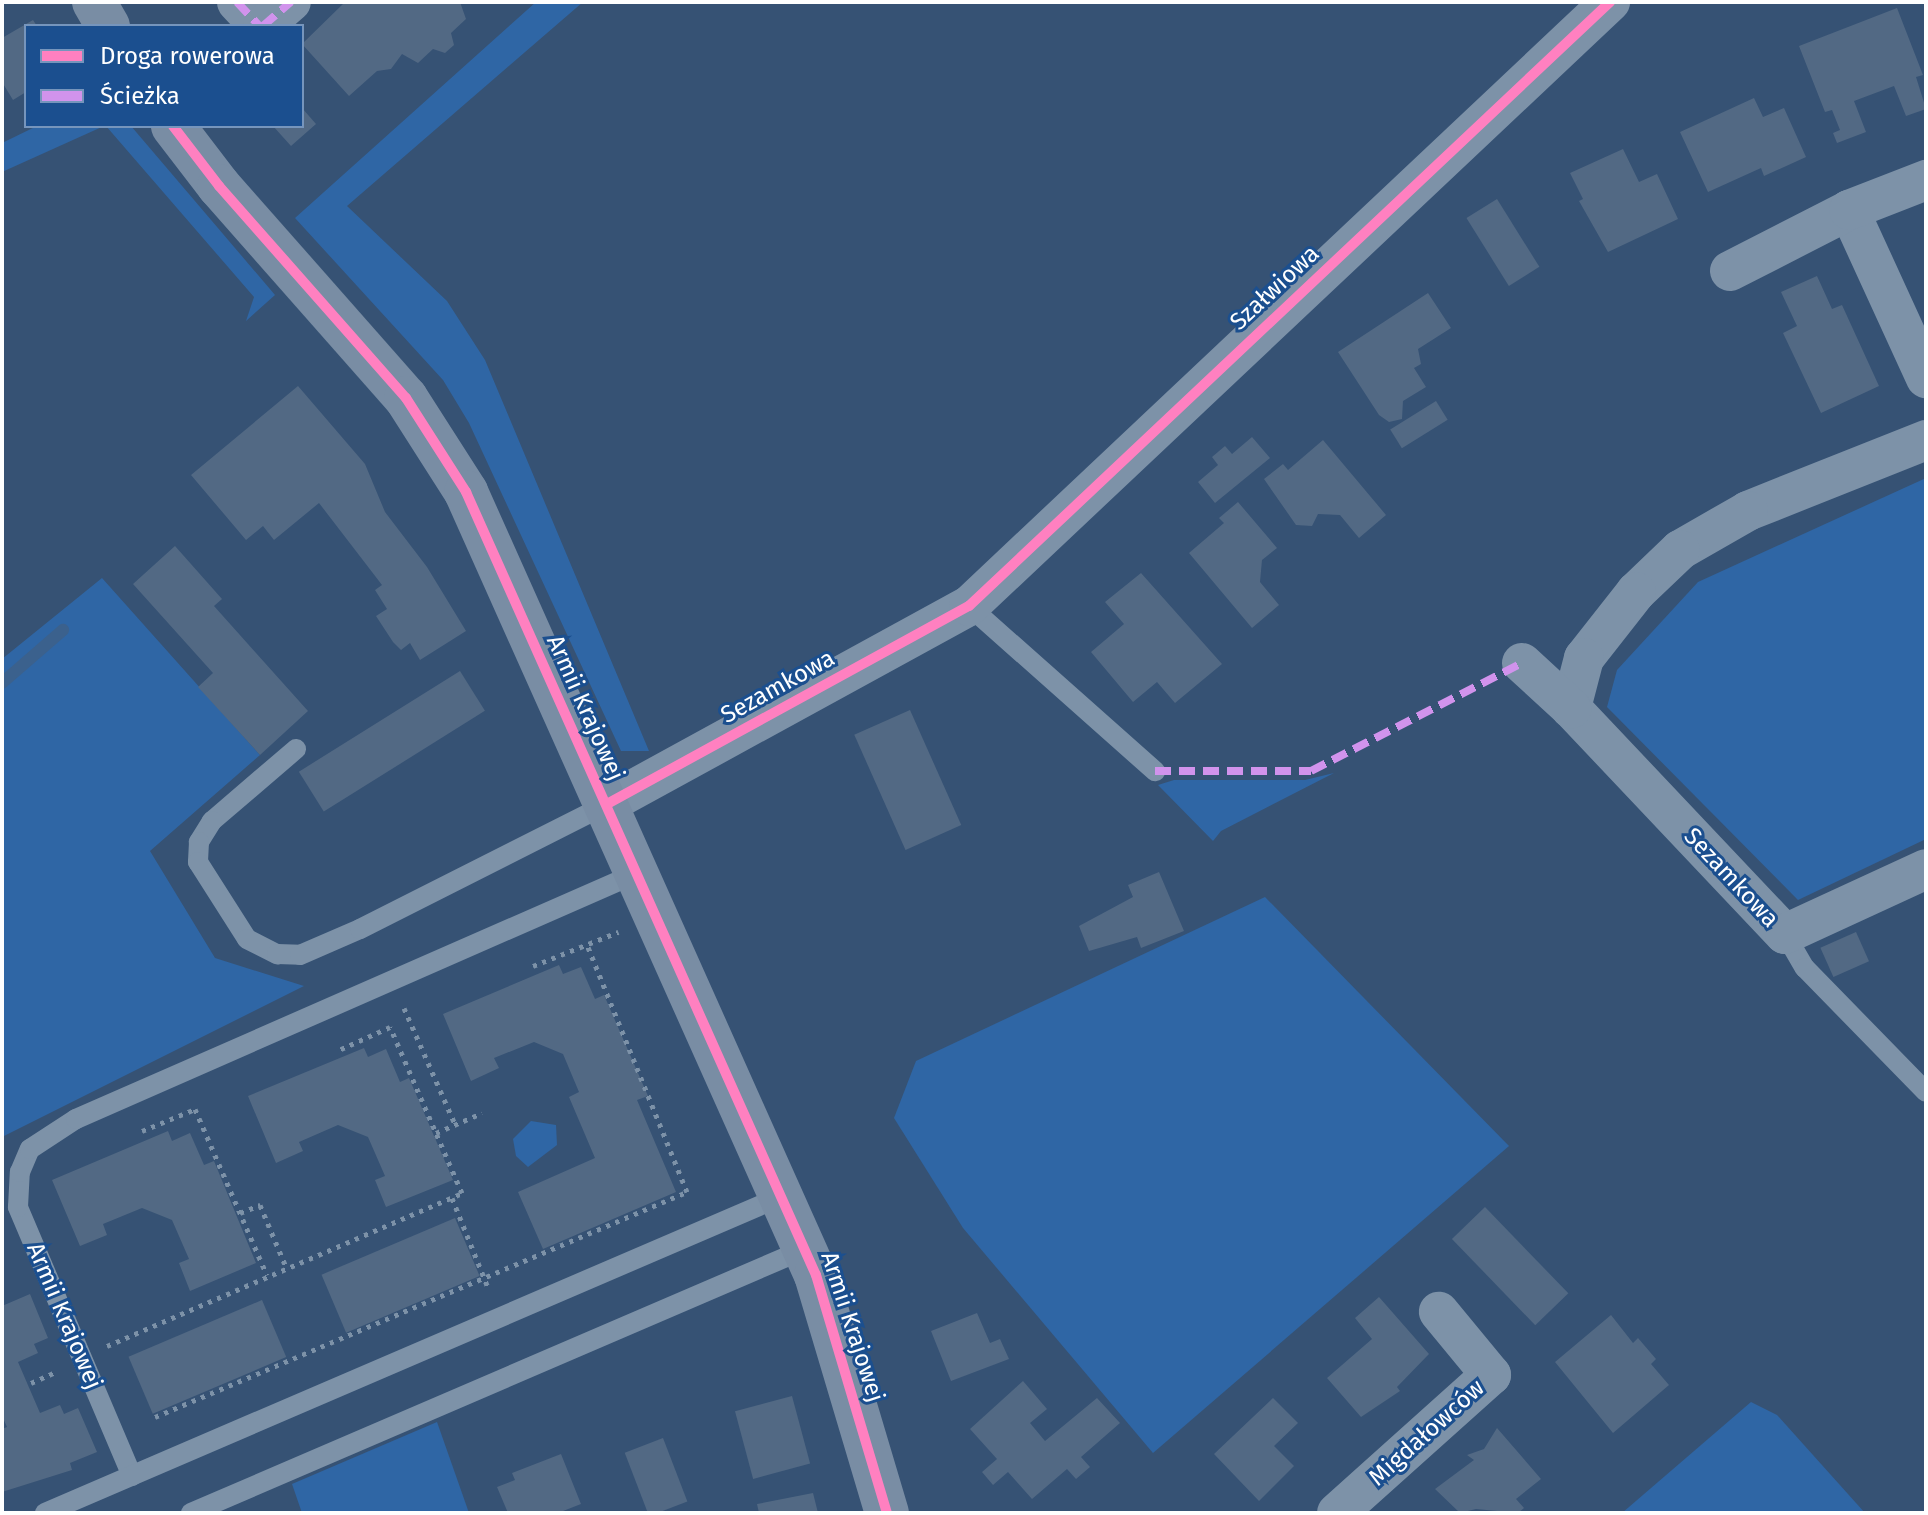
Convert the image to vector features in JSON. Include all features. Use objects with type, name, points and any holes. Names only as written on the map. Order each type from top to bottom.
[{"type":"street","points":[[94,2],[107,24]]},
{"type":"street","points":[[237,2],[259,24]]},
{"type":"street","points":[[264,24],[291,2]]},
{"type":"street","name":"Szałwiowa","points":[[969,606],[1610,2]]},
{"type":"street","name":"Armii Krajowej","points":[[175,128],[219,186],[390,379],[446,454],[607,804],[805,1249],[843,1353],[887,1513]]},
{"type":"street","points":[[1730,271],[1849,210],[1926,180]]},
{"type":"street","points":[[1849,210],[1926,378]]},
{"type":"street","points":[[1571,708],[1584,658],[1636,592],[1680,550],[1748,511],[1926,440]]},
{"type":"street","name":"Sezamkowa","points":[[607,804],[969,606]]},
{"type":"street","name":"Sezamkowa","points":[[1522,663],[1571,708],[1785,934],[1926,869]]},
{"type":"street","name":"Migdałowców","points":[[1337,1513],[1491,1375],[1439,1312]]},
{"type":"lane","points":[[969,606],[1155,771]]},
{"type":"lane","points":[[296,749],[212,821],[199,842],[198,862],[247,939],[277,954],[300,955],[360,929],[607,804]]},
{"type":"lane","name":"Armii Krajowej","points":[[132,1476],[18,1207],[20,1172],[30,1149],[76,1119],[637,873]]},
{"type":"lane","points":[[1785,934],[1805,968],[1926,1092]]},
{"type":"lane","points":[[45,1513],[782,1196]]},
{"type":"lane","points":[[191,1513],[805,1249]]},
{"type":"path","points":[[533,966],[623,930]]},
{"type":"path","points":[[155,1417],[687,1192],[587,944]]},
{"type":"path","points":[[399,994],[455,1124]]},
{"type":"path","points":[[31,1383],[83,1360],[122,1337],[462,1193],[390,1027],[339,1050]]},
{"type":"path","points":[[142,1131],[195,1109],[267,1275]]},
{"type":"path","points":[[436,1133],[482,1113]]},
{"type":"path","points":[[452,1198],[484,1277]]},
{"type":"path","points":[[240,1213],[260,1205],[286,1267]]},
{"type":"shaded area","points":[[536,2],[583,2],[347,206],[447,301],[485,360],[649,751],[621,751],[469,423],[443,380],[295,218]]},
{"type":"shaded area","points":[[33,128],[100,128],[2,172],[2,143]]},
{"type":"shaded area","points":[[108,128],[133,128],[275,295],[246,321],[254,297]]},
{"type":"shaded area","points":[[1926,478],[1926,839],[1798,900],[1607,707],[1617,670],[1698,582]]},
{"type":"shaded area","points":[[102,578],[260,755],[150,851],[215,958],[304,986],[2,1137],[2,659]]},
{"type":"shaded area","points":[[1334,773],[1221,831],[1213,841],[1158,785],[1174,780],[1305,780]]},
{"type":"shaded area","points":[[1265,897],[1509,1146],[1153,1453],[963,1228],[894,1118],[916,1061]]},
{"type":"shaded area","points":[[531,1121],[556,1125],[557,1145],[528,1167],[516,1156],[513,1139]]},
{"type":"shaded area","points":[[1751,1402],[1777,1415],[1865,1513],[1622,1513]]},
{"type":"shaded area","points":[[437,1422],[469,1513],[302,1513],[292,1484]]},
{"type":"building","points":[[345,2],[460,2],[466,19],[451,33],[454,45],[445,53],[433,49],[418,63],[402,54],[391,69],[377,71],[349,96],[304,46],[304,42]]},
{"type":"building","points":[[1897,8],[1923,75],[1916,77],[1926,109],[1906,116],[1894,86],[1854,101],[1866,132],[1837,143],[1833,133],[1840,130],[1832,110],[1825,112],[1799,46]]},
{"type":"building","points":[[24,25],[24,93],[13,100],[2,82],[2,38]]},
{"type":"building","points":[[1754,98],[1763,117],[1784,108],[1806,157],[1764,176],[1761,168],[1708,192],[1680,132]]},
{"type":"building","points":[[304,110],[316,124],[291,146],[275,128],[304,128]]},
{"type":"building","points":[[1623,149],[1639,182],[1657,174],[1678,219],[1608,252],[1579,201],[1583,199],[1570,173]]},
{"type":"building","points":[[1497,199],[1539,267],[1509,286],[1466,218]]},
{"type":"building","points":[[1817,276],[1832,309],[1842,305],[1879,386],[1821,413],[1783,333],[1797,326],[1781,292]]},
{"type":"building","points":[[1428,293],[1451,328],[1418,349],[1421,364],[1414,368],[1426,387],[1403,401],[1402,419],[1389,422],[1379,415],[1338,352]]},
{"type":"building","points":[[298,386],[365,464],[385,512],[427,567],[466,631],[420,660],[410,643],[401,650],[393,642],[376,616],[387,609],[375,590],[382,585],[319,503],[274,540],[263,526],[246,540],[191,475]]},
{"type":"building","points":[[1436,401],[1448,420],[1402,448],[1390,430]]},
{"type":"building","points":[[1252,437],[1270,458],[1215,503],[1198,482],[1218,465],[1212,457],[1225,446],[1232,454]]},
{"type":"building","points":[[1323,440],[1386,515],[1359,538],[1340,515],[1318,514],[1312,526],[1296,525],[1264,479],[1283,464],[1288,470]]},
{"type":"building","points":[[1238,502],[1277,548],[1262,560],[1260,582],[1279,605],[1252,628],[1189,553],[1224,523],[1219,518]]},
{"type":"building","points":[[175,546],[222,599],[214,606],[308,711],[260,755],[198,687],[213,673],[133,584]]},
{"type":"building","points":[[1141,573],[1222,664],[1175,703],[1157,682],[1133,702],[1091,652],[1124,624],[1105,602]]},
{"type":"building","points":[[460,671],[485,711],[324,812],[299,772]]},
{"type":"building","points":[[910,710],[961,825],[906,850],[854,735]]},
{"type":"building","points":[[1159,872],[1184,931],[1141,948],[1137,937],[1089,951],[1079,926],[1133,897],[1128,885]]},
{"type":"building","points":[[1856,932],[1869,961],[1833,977],[1820,948]]},
{"type":"building","points":[[559,965],[563,974],[581,967],[595,999],[604,995],[648,1096],[637,1100],[676,1192],[543,1249],[518,1192],[595,1158],[569,1097],[579,1092],[563,1054],[534,1042],[494,1058],[499,1068],[471,1081],[443,1014]]},
{"type":"building","points":[[364,1048],[368,1057],[386,1049],[400,1082],[409,1078],[453,1180],[386,1207],[375,1180],[385,1176],[368,1137],[338,1125],[299,1142],[303,1151],[276,1163],[248,1096]]},
{"type":"building","points":[[168,1131],[172,1141],[190,1133],[204,1165],[214,1161],[256,1263],[190,1291],[179,1263],[189,1259],[172,1220],[142,1208],[103,1224],[107,1235],[80,1246],[52,1180]]},
{"type":"building","points":[[1485,1207],[1568,1293],[1535,1325],[1452,1239]]},
{"type":"building","points":[[455,1218],[480,1276],[346,1333],[322,1275]]},
{"type":"building","points":[[30,1294],[48,1338],[34,1344],[38,1353],[18,1362],[40,1413],[60,1405],[64,1414],[78,1408],[97,1452],[70,1463],[72,1470],[2,1492],[2,1429],[7,1427],[2,1416],[2,1306]]},
{"type":"building","points":[[1379,1297],[1429,1354],[1397,1387],[1400,1391],[1361,1417],[1327,1378],[1372,1339],[1355,1318]]},
{"type":"building","points":[[262,1300],[286,1357],[153,1414],[129,1357]]},
{"type":"building","points":[[977,1313],[990,1343],[1000,1339],[1009,1359],[951,1381],[931,1331]]},
{"type":"building","points":[[1611,1315],[1633,1343],[1638,1338],[1656,1359],[1651,1364],[1669,1385],[1613,1433],[1555,1362]]},
{"type":"building","points":[[1023,1381],[1047,1409],[1030,1423],[1045,1441],[1097,1398],[1120,1423],[1081,1457],[1090,1467],[1076,1479],[1067,1469],[1032,1499],[1008,1472],[993,1485],[982,1472],[997,1459],[970,1429]]},
{"type":"building","points":[[792,1396],[810,1464],[753,1479],[735,1411]]},
{"type":"building","points":[[1273,1398],[1298,1423],[1274,1446],[1294,1466],[1259,1501],[1214,1454]]},
{"type":"building","points":[[1497,1428],[1541,1479],[1516,1499],[1524,1508],[1518,1513],[1476,1509],[1460,1513],[1435,1489],[1474,1460],[1467,1455],[1484,1449]]},
{"type":"building","points":[[663,1438],[687,1501],[657,1513],[648,1513],[625,1453]]},
{"type":"building","points":[[561,1454],[581,1504],[558,1513],[508,1513],[497,1487],[515,1480],[512,1473]]},
{"type":"building","points":[[813,1493],[818,1513],[759,1513],[757,1504]]},
{"type":"waterway","points":[[2,683],[63,630]]},
{"type":"marked path","points":[[237,2],[257,24]]},
{"type":"marked path","points":[[265,24],[291,2]]},
{"type":"marked path","points":[[1155,771],[1311,771],[1522,663]]},
{"type":"cycle path","points":[[607,804],[969,606],[1610,2]]},
{"type":"cycle path","points":[[175,128],[219,186],[406,398],[466,492],[816,1275],[887,1513]]}]
